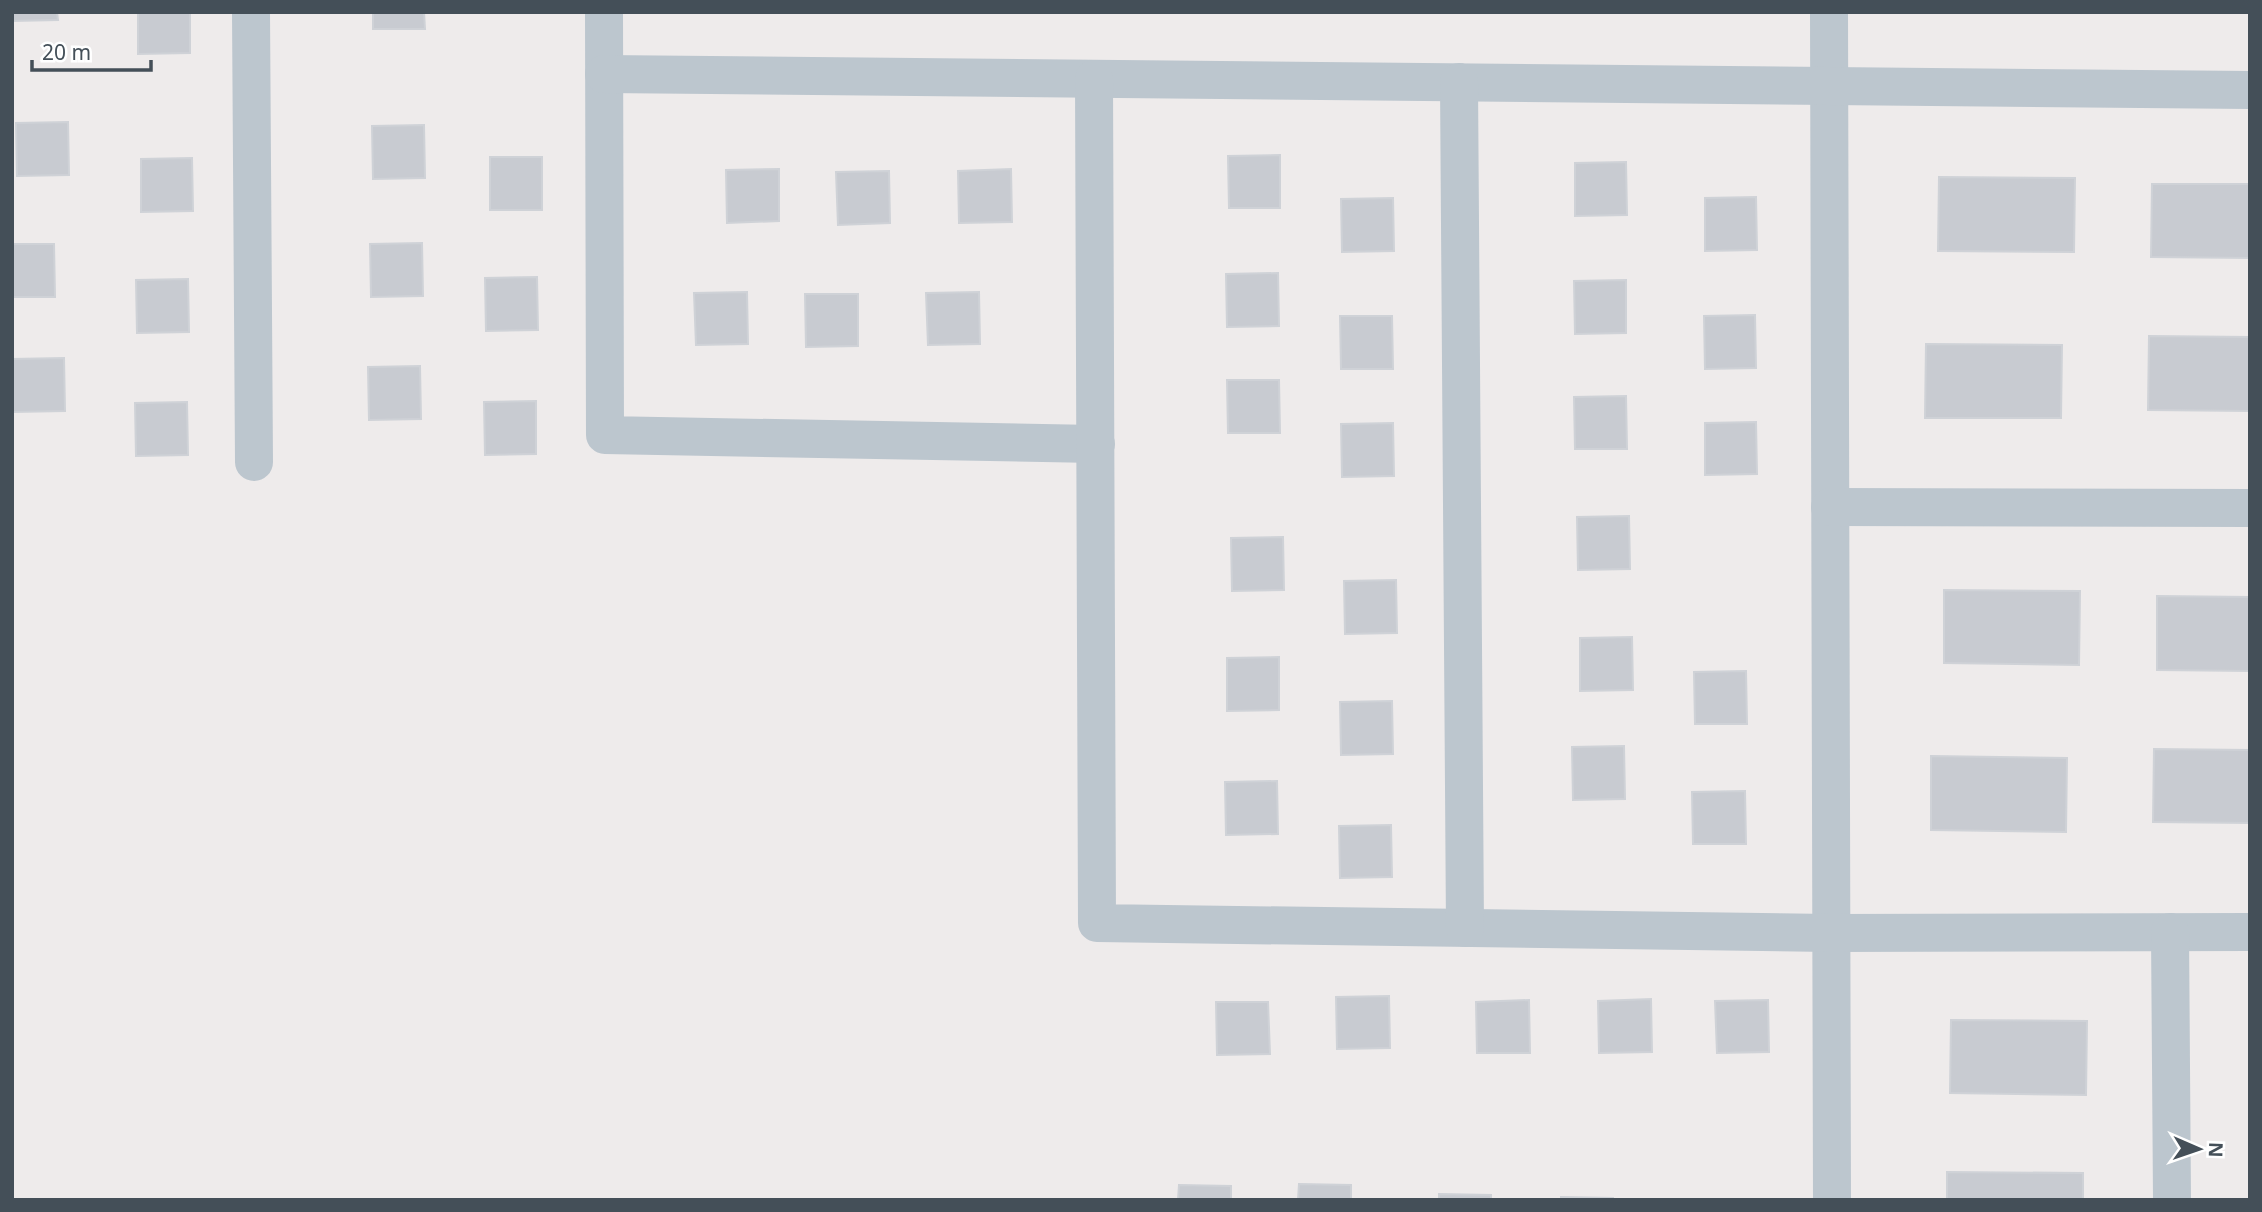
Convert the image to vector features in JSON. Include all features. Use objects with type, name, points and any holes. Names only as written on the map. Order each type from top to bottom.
[{"type":"street","points":[[251,12],[254,462]]},
{"type":"street","points":[[604,12],[605,436],[1096,444]]},
{"type":"street","points":[[1829,12],[1832,1200]]},
{"type":"street","points":[[604,74],[2250,90]]},
{"type":"street","points":[[1094,79],[1097,923],[1830,933],[2250,932]]},
{"type":"street","points":[[1459,82],[1465,928]]},
{"type":"street","points":[[1830,507],[2250,508]]},
{"type":"street","points":[[2170,932],[2172,1200]]},
{"type":"building","points":[[12,12],[57,12],[58,20],[12,21]]},
{"type":"building","points":[[138,12],[190,12],[190,53],[138,54]]},
{"type":"building","points":[[373,12],[424,12],[425,29],[373,29]]},
{"type":"building","points":[[68,122],[69,175],[17,176],[16,123]]},
{"type":"building","points":[[424,125],[425,178],[373,179],[372,126]]},
{"type":"building","points":[[1280,155],[1280,208],[1229,208],[1228,156]]},
{"type":"building","points":[[490,157],[542,157],[542,210],[490,210]]},
{"type":"building","points":[[192,158],[193,211],[141,212],[141,159]]},
{"type":"building","points":[[1626,162],[1627,215],[1575,216],[1575,163]]},
{"type":"building","points":[[779,169],[779,221],[727,223],[726,170]]},
{"type":"building","points":[[1011,169],[1012,222],[959,223],[958,171]]},
{"type":"building","points":[[889,171],[890,223],[838,225],[836,172]]},
{"type":"building","points":[[1939,177],[2075,178],[2074,252],[1938,251]]},
{"type":"building","points":[[2152,184],[2250,184],[2250,258],[2151,257]]},
{"type":"building","points":[[1756,197],[1757,250],[1705,251],[1705,198]]},
{"type":"building","points":[[1393,198],[1394,251],[1342,252],[1341,199]]},
{"type":"building","points":[[422,243],[423,296],[371,297],[370,244]]},
{"type":"building","points":[[12,244],[54,244],[55,297],[12,297]]},
{"type":"building","points":[[1278,273],[1279,326],[1227,327],[1226,274]]},
{"type":"building","points":[[537,277],[538,330],[486,331],[485,278]]},
{"type":"building","points":[[188,279],[189,332],[137,333],[136,280]]},
{"type":"building","points":[[1626,280],[1626,333],[1575,334],[1574,281]]},
{"type":"building","points":[[747,292],[748,344],[696,345],[694,293]]},
{"type":"building","points":[[979,292],[980,344],[928,345],[926,293]]},
{"type":"building","points":[[805,294],[858,294],[858,346],[806,347]]},
{"type":"building","points":[[1755,315],[1756,368],[1705,369],[1704,316]]},
{"type":"building","points":[[1340,316],[1392,316],[1393,369],[1341,369]]},
{"type":"building","points":[[2149,336],[2250,337],[2250,411],[2148,410]]},
{"type":"building","points":[[1926,344],[2062,345],[2061,418],[1925,418]]},
{"type":"building","points":[[64,358],[65,411],[13,412],[12,359]]},
{"type":"building","points":[[420,366],[421,419],[369,420],[368,367]]},
{"type":"building","points":[[1227,380],[1279,380],[1280,433],[1228,433]]},
{"type":"building","points":[[1626,396],[1627,449],[1575,449],[1574,397]]},
{"type":"building","points":[[536,401],[536,454],[485,455],[484,402]]},
{"type":"building","points":[[187,402],[188,455],[136,456],[135,403]]},
{"type":"building","points":[[1756,422],[1757,474],[1705,475],[1705,423]]},
{"type":"building","points":[[1393,423],[1394,476],[1342,477],[1341,424]]},
{"type":"building","points":[[1629,516],[1630,569],[1578,570],[1577,517]]},
{"type":"building","points":[[1283,537],[1284,590],[1232,591],[1231,538]]},
{"type":"building","points":[[1396,580],[1397,633],[1345,634],[1344,581]]},
{"type":"building","points":[[1944,590],[2080,591],[2079,665],[1944,663]]},
{"type":"building","points":[[2157,596],[2250,597],[2250,671],[2157,670]]},
{"type":"building","points":[[1632,637],[1633,690],[1580,691],[1580,638]]},
{"type":"building","points":[[1279,657],[1279,710],[1227,711],[1227,658]]},
{"type":"building","points":[[1746,671],[1747,724],[1695,724],[1694,672]]},
{"type":"building","points":[[1392,701],[1393,754],[1341,755],[1340,702]]},
{"type":"building","points":[[1624,746],[1625,799],[1573,800],[1572,747]]},
{"type":"building","points":[[2154,749],[2250,750],[2250,823],[2153,822]]},
{"type":"building","points":[[1931,756],[2067,758],[2066,832],[1931,830]]},
{"type":"building","points":[[1277,781],[1278,834],[1226,835],[1225,782]]},
{"type":"building","points":[[1745,791],[1746,844],[1693,844],[1692,792]]},
{"type":"building","points":[[1391,825],[1392,877],[1340,878],[1339,826]]},
{"type":"building","points":[[1389,996],[1390,1048],[1337,1049],[1336,997]]},
{"type":"building","points":[[1651,999],[1652,1052],[1599,1053],[1598,1001]]},
{"type":"building","points":[[1529,1000],[1530,1053],[1477,1053],[1476,1002]]},
{"type":"building","points":[[1768,1000],[1769,1052],[1717,1053],[1715,1001]]},
{"type":"building","points":[[1216,1002],[1268,1002],[1270,1054],[1217,1055]]},
{"type":"building","points":[[1951,1020],[2087,1021],[2086,1095],[1950,1093]]},
{"type":"building","points":[[1947,1172],[2083,1173],[2083,1200],[1947,1200]]},
{"type":"building","points":[[1299,1184],[1351,1185],[1351,1200],[1298,1200]]},
{"type":"building","points":[[1179,1185],[1231,1186],[1231,1200],[1178,1200]]},
{"type":"building","points":[[1439,1194],[1491,1195],[1491,1200],[1439,1200]]},
{"type":"building","points":[[1561,1197],[1613,1198],[1613,1200],[1561,1200]]}]
